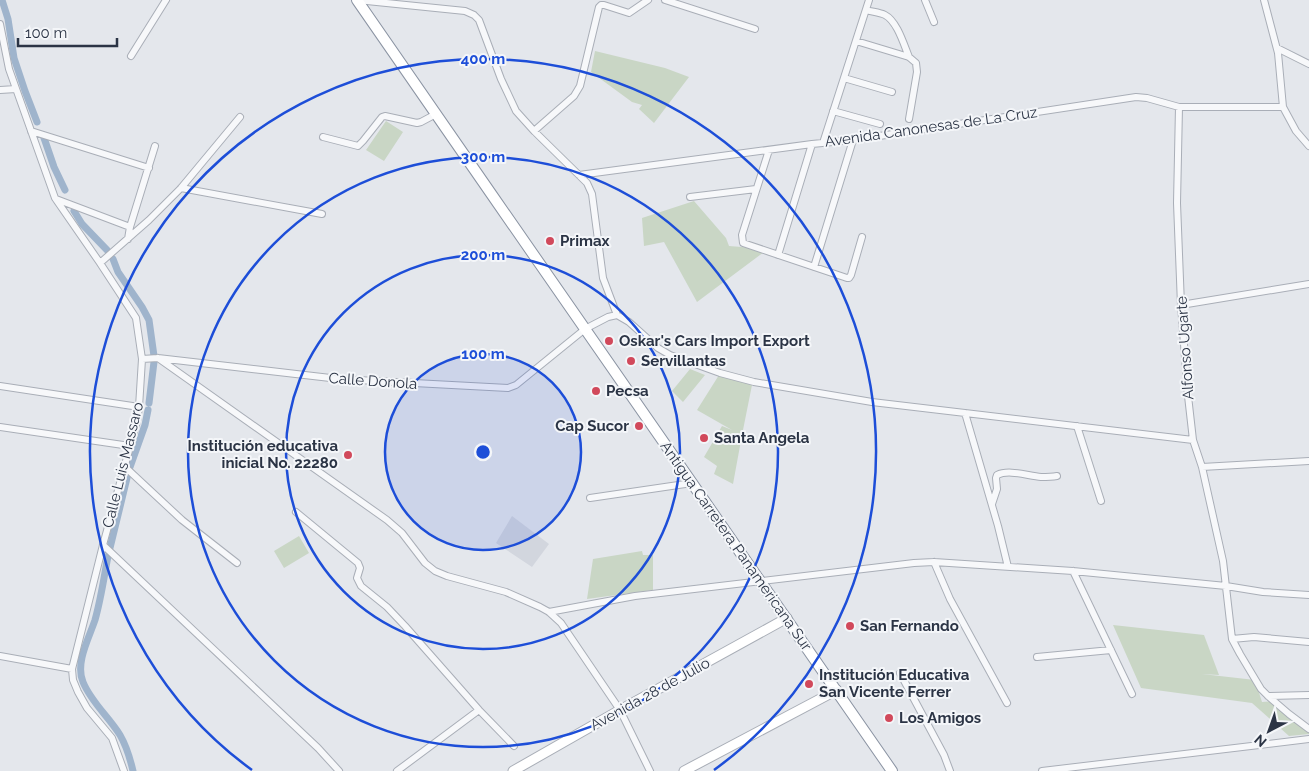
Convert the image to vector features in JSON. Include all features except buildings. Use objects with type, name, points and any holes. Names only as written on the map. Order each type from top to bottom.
[{"type":"highway","name":"Antigua Carretera Panamericana Sur","points":[[357,0],[892,771]]},
{"type":"main road","name":"Avenida 28 de Julio","points":[[513,771],[526,768],[620,710],[787,618]]},
{"type":"main road","points":[[684,771],[837,690]]},
{"type":"street","points":[[131,56],[166,0]]},
{"type":"street","points":[[357,0],[465,12],[474,15],[480,20],[501,79],[516,111],[587,183],[592,194],[603,278],[616,315],[629,322],[658,348],[670,355],[720,373],[754,382],[855,400],[1193,440]]},
{"type":"street","points":[[534,130],[574,96],[580,86],[599,6],[604,5],[629,13],[648,0]]},
{"type":"street","points":[[665,0],[755,29]]},
{"type":"street","points":[[823,143],[869,0]]},
{"type":"street","points":[[925,0],[934,22]]},
{"type":"street","points":[[1264,0],[1277,48],[1283,107],[1296,131],[1309,146]]},
{"type":"street","points":[[866,10],[886,16],[894,23],[909,57]]},
{"type":"street","name":"Calle Luis Massaro","points":[[0,24],[9,69],[55,198],[136,318],[142,359],[139,407],[72,669],[73,680],[78,692],[87,708],[112,738],[124,771]]},
{"type":"street","points":[[856,41],[909,57],[916,63],[918,66],[909,119]]},
{"type":"street","points":[[1277,48],[1309,64]]},
{"type":"street","points":[[844,78],[892,92]]},
{"type":"street","points":[[0,90],[16,89]]},
{"type":"street","name":"Avenida Canonesas de La Cruz","points":[[579,175],[853,140],[1136,97],[1147,98],[1179,107],[1283,107]]},
{"type":"street","name":"Alfonso Ugarte","points":[[1179,107],[1177,203],[1181,305],[1188,396],[1193,440],[1202,467],[1223,561],[1232,639]]},
{"type":"street","points":[[833,111],[880,124]]},
{"type":"street","points":[[323,137],[358,146],[382,117],[417,123],[436,114]]},
{"type":"street","points":[[100,263],[149,220],[181,188],[240,117]]},
{"type":"street","points":[[31,131],[149,168]]},
{"type":"street","points":[[814,267],[853,140]]},
{"type":"street","points":[[778,255],[812,144]]},
{"type":"street","points":[[128,238],[155,146]]},
{"type":"street","points":[[769,150],[742,235],[742,240],[746,245],[844,278],[849,278],[862,237]]},
{"type":"street","points":[[181,188],[322,214]]},
{"type":"street","points":[[690,197],[756,190]]},
{"type":"street","points":[[55,198],[130,227]]},
{"type":"street","points":[[1181,305],[1309,284]]},
{"type":"street","name":"Calle Donola","points":[[142,359],[158,358],[339,380],[499,389],[516,385],[585,329],[616,315]]},
{"type":"street","points":[[158,358],[387,520],[402,533],[425,563],[435,570],[446,576],[506,592],[550,612],[561,623],[620,710],[650,771]]},
{"type":"street","points":[[0,386],[139,407]]},
{"type":"street","points":[[965,413],[992,504],[1008,567]]},
{"type":"street","points":[[1077,426],[1101,501]]},
{"type":"street","points":[[0,427],[130,446]]},
{"type":"street","points":[[1202,467],[1309,461]]},
{"type":"street","points":[[124,466],[182,520],[237,563]]},
{"type":"street","points":[[992,504],[996,489],[996,478],[1001,473],[1040,477],[1057,476]]},
{"type":"street","points":[[590,498],[692,484]]},
{"type":"street","points":[[296,512],[358,563],[360,568],[357,578],[361,586],[387,607],[479,710],[514,746]]},
{"type":"street","points":[[103,545],[318,748],[339,771]]},
{"type":"street","points":[[550,612],[635,596],[934,562],[1073,571],[1226,586],[1263,592],[1309,595]]},
{"type":"street","points":[[934,562],[950,599],[1007,703]]},
{"type":"street","points":[[1073,571],[1132,694]]},
{"type":"street","points":[[1309,642],[1254,637],[1232,639],[1261,689],[1309,728]]},
{"type":"street","points":[[1037,657],[1111,650]]},
{"type":"street","points":[[0,656],[72,669]]},
{"type":"street","points":[[900,673],[944,754],[950,771]]},
{"type":"street","points":[[1268,696],[1309,695]]},
{"type":"street","points":[[397,771],[479,710]]},
{"type":"street","points":[[1044,771],[1309,739]]},
{"type":"shaded area","points":[[512,516],[549,544],[532,567],[496,543]]},
{"type":"green space","points":[[595,51],[665,68],[689,77],[654,123],[639,109],[642,105],[632,102],[591,72]]},
{"type":"green space","points":[[386,121],[403,132],[384,161],[366,150]]},
{"type":"green space","points":[[694,201],[726,238],[729,246],[768,249],[697,302],[664,242],[644,246],[642,218]]},
{"type":"green space","points":[[690,369],[705,375],[683,402],[672,391]]},
{"type":"green space","points":[[719,375],[752,385],[733,484],[714,474],[717,466],[704,457],[722,426],[732,430],[697,410]]},
{"type":"green space","points":[[299,536],[309,553],[284,568],[274,551]]},
{"type":"green space","points":[[642,551],[643,555],[653,555],[653,590],[587,599],[593,559]]},
{"type":"green space","points":[[1113,625],[1204,635],[1219,675],[1202,674],[1255,680],[1262,702],[1276,701],[1309,727],[1309,734],[1289,736],[1252,703],[1141,688]]},
{"type":"waterway","points":[[2,0],[8,19],[14,58],[37,122]]},
{"type":"waterway","points":[[43,135],[54,167],[65,190]]},
{"type":"waterway","points":[[74,211],[82,224],[107,250]]},
{"type":"waterway","points":[[113,259],[118,272],[149,320],[154,356]]},
{"type":"waterway","points":[[149,403],[154,362]]},
{"type":"waterway","points":[[130,467],[145,425],[148,410]]},
{"type":"waterway","points":[[110,548],[127,478]]},
{"type":"waterway","points":[[108,556],[95,620],[82,659],[81,675],[86,689],[116,728],[122,739],[133,771]]},
{"type":"place","name":"Primax","points":[[550,241]]},
{"type":"place","name":"Oskar's Cars Import Export","points":[[609,341]]},
{"type":"place","name":"Servillantas","points":[[631,361]]},
{"type":"place","name":"Pecsa","points":[[596,391]]},
{"type":"place","name":"Cap Sucor","points":[[639,426]]},
{"type":"place","name":"Santa Angela","points":[[704,438]]},
{"type":"place","name":"Institución educativa inicial No. 22280","points":[[348,455]]},
{"type":"place","name":"San Fernando","points":[[850,626]]},
{"type":"place","name":"Institución Educativa San Vicente Ferrer","points":[[809,684]]},
{"type":"place","name":"Los Amigos","points":[[889,718]]}]
